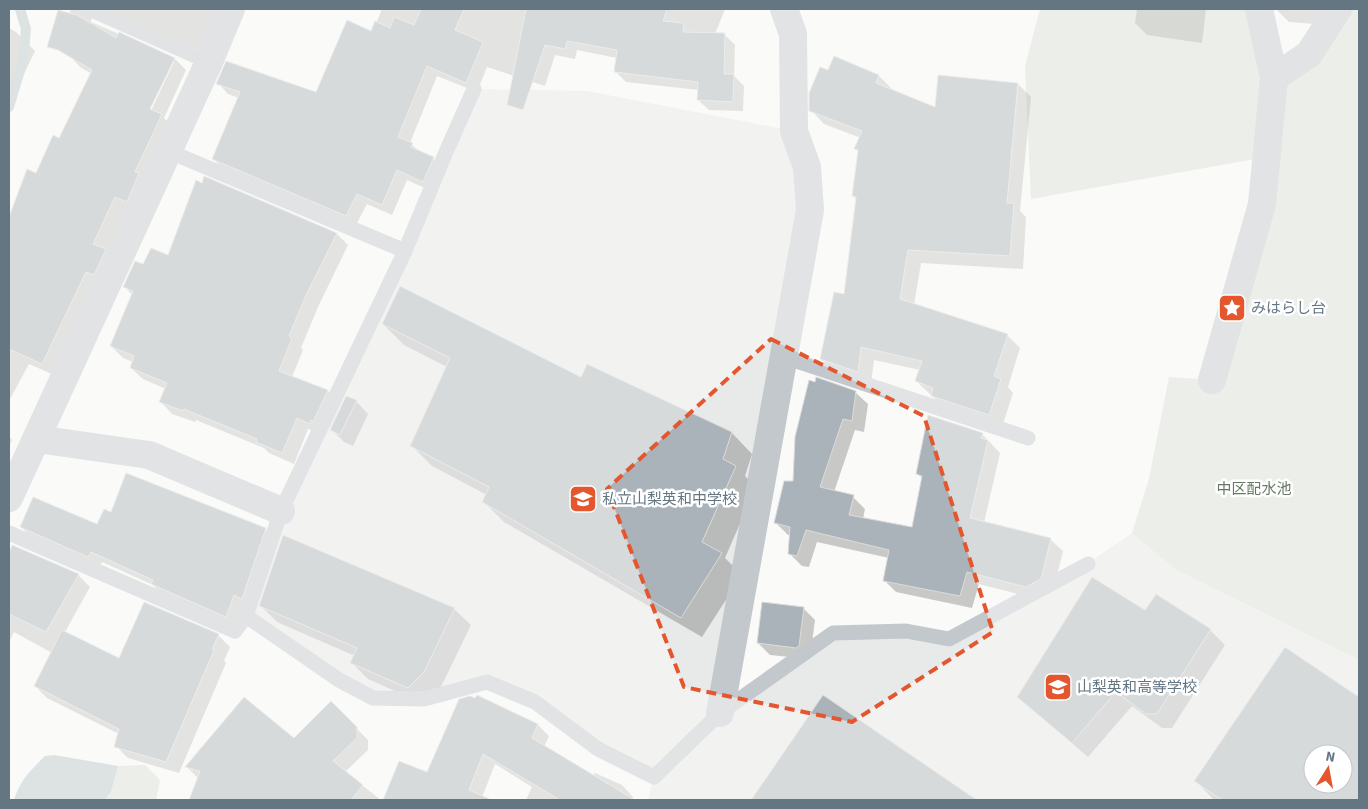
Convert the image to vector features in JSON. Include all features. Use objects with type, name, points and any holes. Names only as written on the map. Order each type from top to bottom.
[{"type":"street","points":[[9,498],[209,62],[231,9]]},
{"type":"street","points":[[720,713],[810,210],[807,167],[794,130],[792,34],[784,9]]},
{"type":"street","points":[[1212,380],[1262,204],[1274,78],[1259,9]]},
{"type":"street","points":[[1274,78],[1309,54],[1338,9]]},
{"type":"street","points":[[37,439],[149,455],[281,511]]},
{"type":"lane","points":[[89,9],[209,62]]},
{"type":"lane","points":[[9,533],[235,631],[246,616],[281,511],[406,251],[474,89]]},
{"type":"lane","points":[[168,151],[406,251]]},
{"type":"lane","points":[[784,357],[1028,438]]},
{"type":"lane","points":[[246,616],[339,680],[373,698],[424,699],[487,682],[535,702],[598,749],[654,777],[720,713],[832,633],[906,630],[949,639],[1088,564]]},
{"type":"highlighted area","points":[[771,339],[924,416],[993,632],[852,722],[684,687],[607,489]]},
{"type":"shaded area","points":[[474,89],[587,91],[794,131],[807,167],[720,713],[833,633],[949,639],[1087,564],[1132,533],[1175,569],[1359,660],[1359,800],[648,800],[653,777],[535,702],[487,682],[373,698],[246,616],[281,511]]},
{"type":"shaded area","points":[[54,755],[118,766],[111,792],[105,800],[14,800],[19,787],[31,771],[45,756]]},
{"type":"green space","name":"中区配水池","points":[[1040,9],[1259,9],[1274,77],[1338,9],[1359,9],[1359,660],[1175,569],[1132,533],[1149,479],[1169,377],[1212,380],[1266,157],[1031,199],[1025,66]]},
{"type":"green space","points":[[145,765],[160,780],[156,800],[105,800],[111,792],[118,766]]},
{"type":"building","points":[[421,9],[464,9],[455,30],[483,42],[466,83],[427,66],[398,137],[413,143],[411,147],[434,157],[423,182],[397,170],[382,205],[357,194],[346,216],[212,159],[240,92],[216,84],[226,61],[316,92],[347,20],[371,31],[375,21],[390,28],[394,17],[414,25]]},
{"type":"building","points":[[526,9],[667,9],[663,21],[684,23],[683,32],[725,33],[724,74],[734,74],[733,102],[697,100],[698,82],[614,72],[617,50],[567,41],[565,49],[545,45],[523,110],[507,105]]},
{"type":"building","points":[[58,10],[77,15],[116,38],[119,32],[175,58],[150,109],[162,114],[135,172],[139,173],[127,202],[115,197],[93,244],[106,249],[94,275],[86,272],[42,364],[9,349],[9,217],[27,169],[36,173],[53,135],[59,138],[92,70],[58,50],[47,47]]},
{"type":"building","points":[[834,56],[879,75],[876,83],[935,107],[938,75],[1018,83],[1007,203],[1014,203],[1010,256],[908,250],[900,299],[1008,334],[994,376],[1001,379],[989,415],[931,396],[933,388],[915,381],[922,361],[861,347],[858,372],[820,359],[834,292],[844,294],[856,197],[852,196],[858,150],[854,149],[862,131],[809,111],[809,93],[820,67],[828,70]]},
{"type":"building","points":[[204,176],[337,233],[306,295],[289,336],[292,338],[279,371],[328,390],[313,422],[311,420],[310,424],[297,418],[282,453],[256,442],[257,439],[184,409],[183,411],[159,402],[167,383],[130,368],[134,356],[110,346],[133,291],[123,287],[135,261],[143,264],[151,248],[168,255],[196,180],[202,183]]},
{"type":"building","points":[[400,286],[581,377],[587,364],[732,432],[723,459],[736,466],[702,542],[722,553],[681,618],[482,502],[489,487],[410,446],[450,358],[382,324]]},
{"type":"building","points":[[816,377],[856,391],[852,421],[843,419],[820,487],[854,495],[849,515],[912,527],[922,476],[916,474],[928,415],[983,433],[981,438],[988,440],[970,518],[1051,538],[1041,579],[1026,587],[967,572],[960,596],[883,581],[889,550],[806,530],[797,556],[788,554],[790,527],[774,523],[784,481],[793,481],[795,437],[809,380],[815,382]]},
{"type":"building","points":[[346,396],[357,400],[340,435],[330,430]]},
{"type":"building","points":[[126,473],[266,528],[242,599],[234,595],[226,617],[151,584],[153,580],[91,552],[88,557],[20,527],[33,497],[97,524],[104,509],[111,512]]},
{"type":"building","points":[[283,535],[455,608],[424,672],[408,688],[350,663],[357,648],[259,606]]},
{"type":"building","points":[[12,545],[79,574],[46,632],[9,614],[9,553]]},
{"type":"building","points":[[1092,577],[1145,610],[1156,594],[1211,629],[1157,714],[1146,714],[1116,692],[1072,743],[1017,697]]},
{"type":"building","points":[[144,602],[219,634],[212,649],[214,650],[166,762],[114,747],[119,729],[34,686],[62,630],[119,658]]},
{"type":"building","points":[[762,602],[804,607],[799,646],[796,648],[757,643]]},
{"type":"building","points":[[1285,647],[1359,697],[1359,800],[1222,800],[1194,781]]},
{"type":"building","points":[[477,695],[538,724],[532,738],[635,800],[560,800],[483,754],[469,790],[492,800],[383,800],[399,761],[427,772],[459,699],[470,696],[475,698]]},
{"type":"building","points":[[823,695],[977,800],[751,800]]},
{"type":"building","points":[[244,697],[294,738],[331,701],[357,727],[357,738],[333,761],[363,785],[351,800],[189,800],[200,771],[185,767]]},
{"type":"waterway","points":[[9,107],[23,60],[26,29],[20,9]]},
{"type":"place","name":"みはらし台","points":[[1232,308]]},
{"type":"place","name":"私立山梨英和中学校","points":[[583,499]]},
{"type":"place","name":"山梨英和高等学校","points":[[1058,687]]}]
